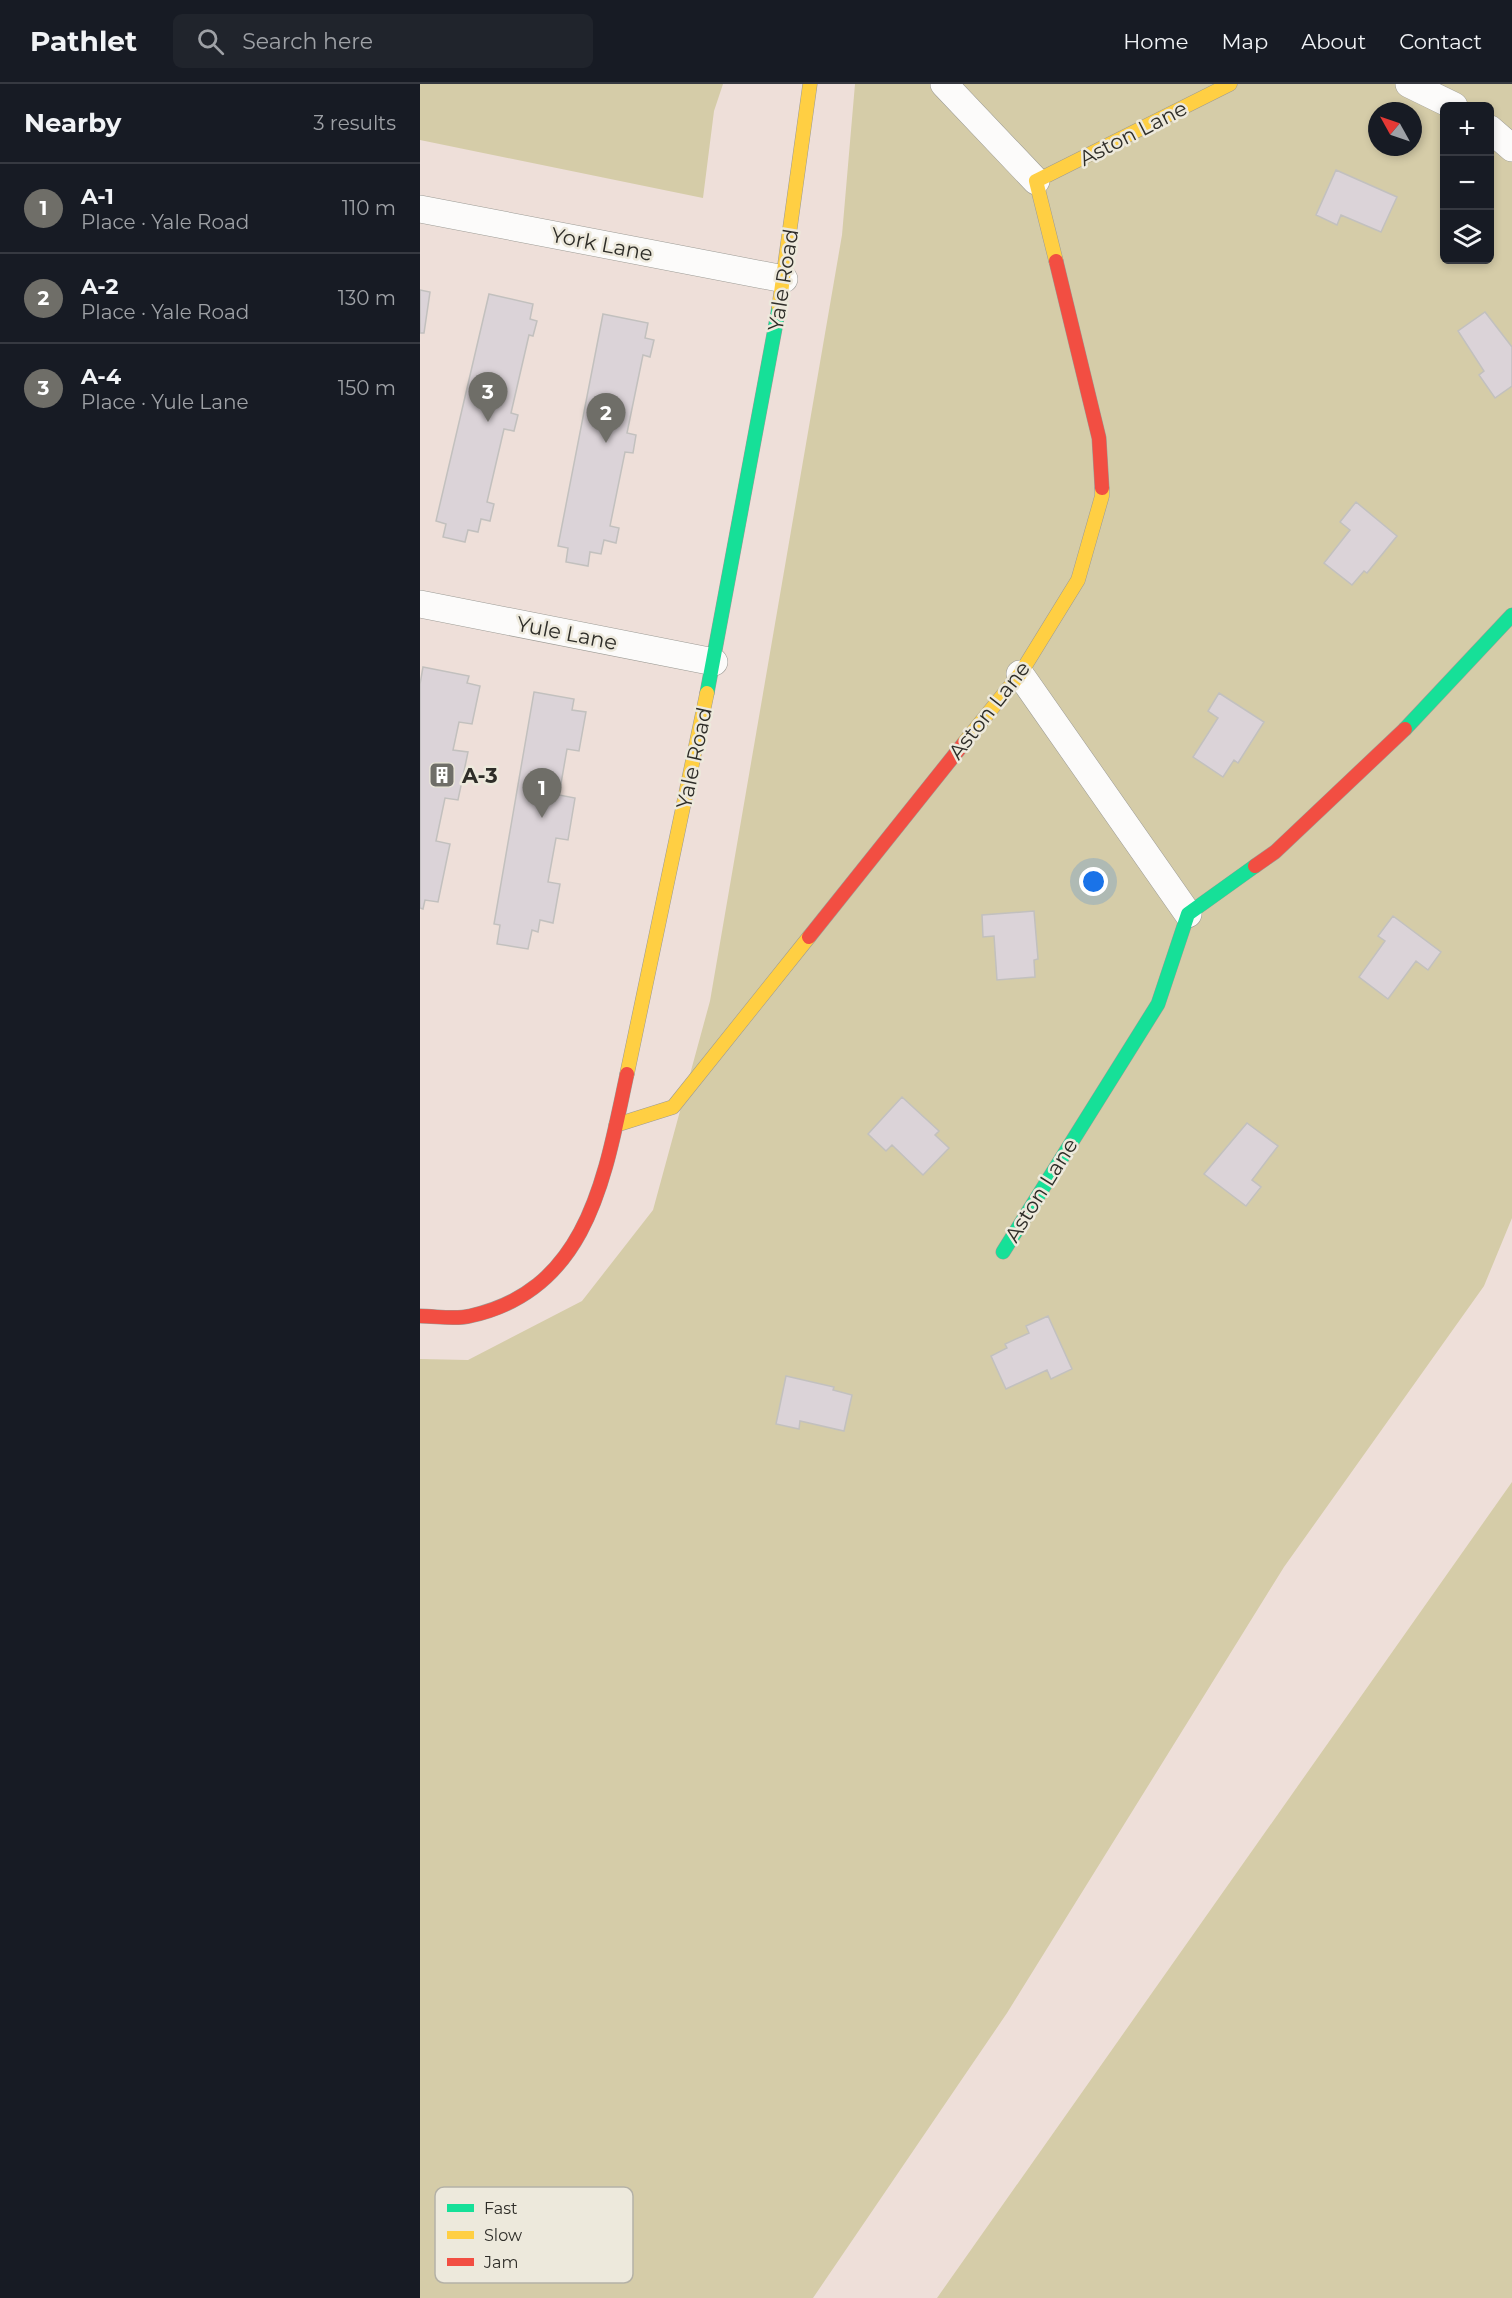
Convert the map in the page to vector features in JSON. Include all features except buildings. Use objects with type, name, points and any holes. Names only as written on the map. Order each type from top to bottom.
[{"type":"street","name":"Yale Road","points":[[420,1316],[468,1317],[513,1303],[552,1274],[584,1229],[607,1168],[714,662],[784,279],[810,84]]},
{"type":"street","name":"Aston Lane","points":[[616,1125],[673,1107],[1020,674],[1078,580],[1102,496],[1099,438],[1036,181],[944,84]]},
{"type":"street","name":"Aston Lane","points":[[1036,181],[1230,84]]},
{"type":"street","points":[[1409,84],[1446,102]]},
{"type":"street","points":[[1494,132],[1512,148]]},
{"type":"street","name":"York Lane","points":[[420,209],[784,279]]},
{"type":"street","name":"Yule Lane","points":[[420,604],[714,662]]},
{"type":"street","points":[[1020,674],[1188,914],[1275,852],[1419,715],[1512,615]]},
{"type":"street","name":"Aston Lane","points":[[1003,1252],[1158,1004],[1188,914]]},
{"type":"shaded area","points":[[420,84],[1512,84],[1512,2298],[420,2298]]},
{"type":"shaded area","points":[[420,84],[723,84],[714,111],[703,198],[420,140]]},
{"type":"shaded area","points":[[855,84],[1512,84],[1512,1218],[1484,1286],[1284,1567],[1007,2013],[813,2298],[420,2298],[420,1359],[468,1360],[582,1301],[653,1210],[710,1001],[842,235]]},
{"type":"shaded area","points":[[1512,1482],[1512,2298],[937,2298]]},
{"type":"traffic: fast","points":[[707,693],[779,307]]},
{"type":"traffic: fast","points":[[1405,729],[1512,615]]},
{"type":"traffic: fast","points":[[1003,1252],[1158,1004],[1188,914],[1255,866]]},
{"type":"traffic: slow","points":[[779,307],[810,84]]},
{"type":"traffic: slow","points":[[1056,261],[1036,181],[1230,84]]},
{"type":"traffic: slow","points":[[964,743],[1020,674],[1078,580],[1102,496],[1102,488]]},
{"type":"traffic: slow","points":[[627,1074],[707,693]]},
{"type":"traffic: slow","points":[[616,1125],[673,1107],[809,937]]},
{"type":"traffic: jam","points":[[1056,261],[1099,438],[1102,488]]},
{"type":"traffic: jam","points":[[1255,866],[1275,852],[1405,729]]},
{"type":"traffic: jam","points":[[809,937],[964,743]]},
{"type":"traffic: jam","points":[[420,1316],[464,1317],[510,1302],[542,1281],[566,1255],[585,1223],[599,1188],[610,1151],[627,1074]]},
{"type":"place","name":"A-4","points":[[488,422]]},
{"type":"place","name":"A-2","points":[[606,443]]},
{"type":"place","name":"A-3","points":[[442,775]]},
{"type":"place","name":"A-1","points":[[542,818]]}]
